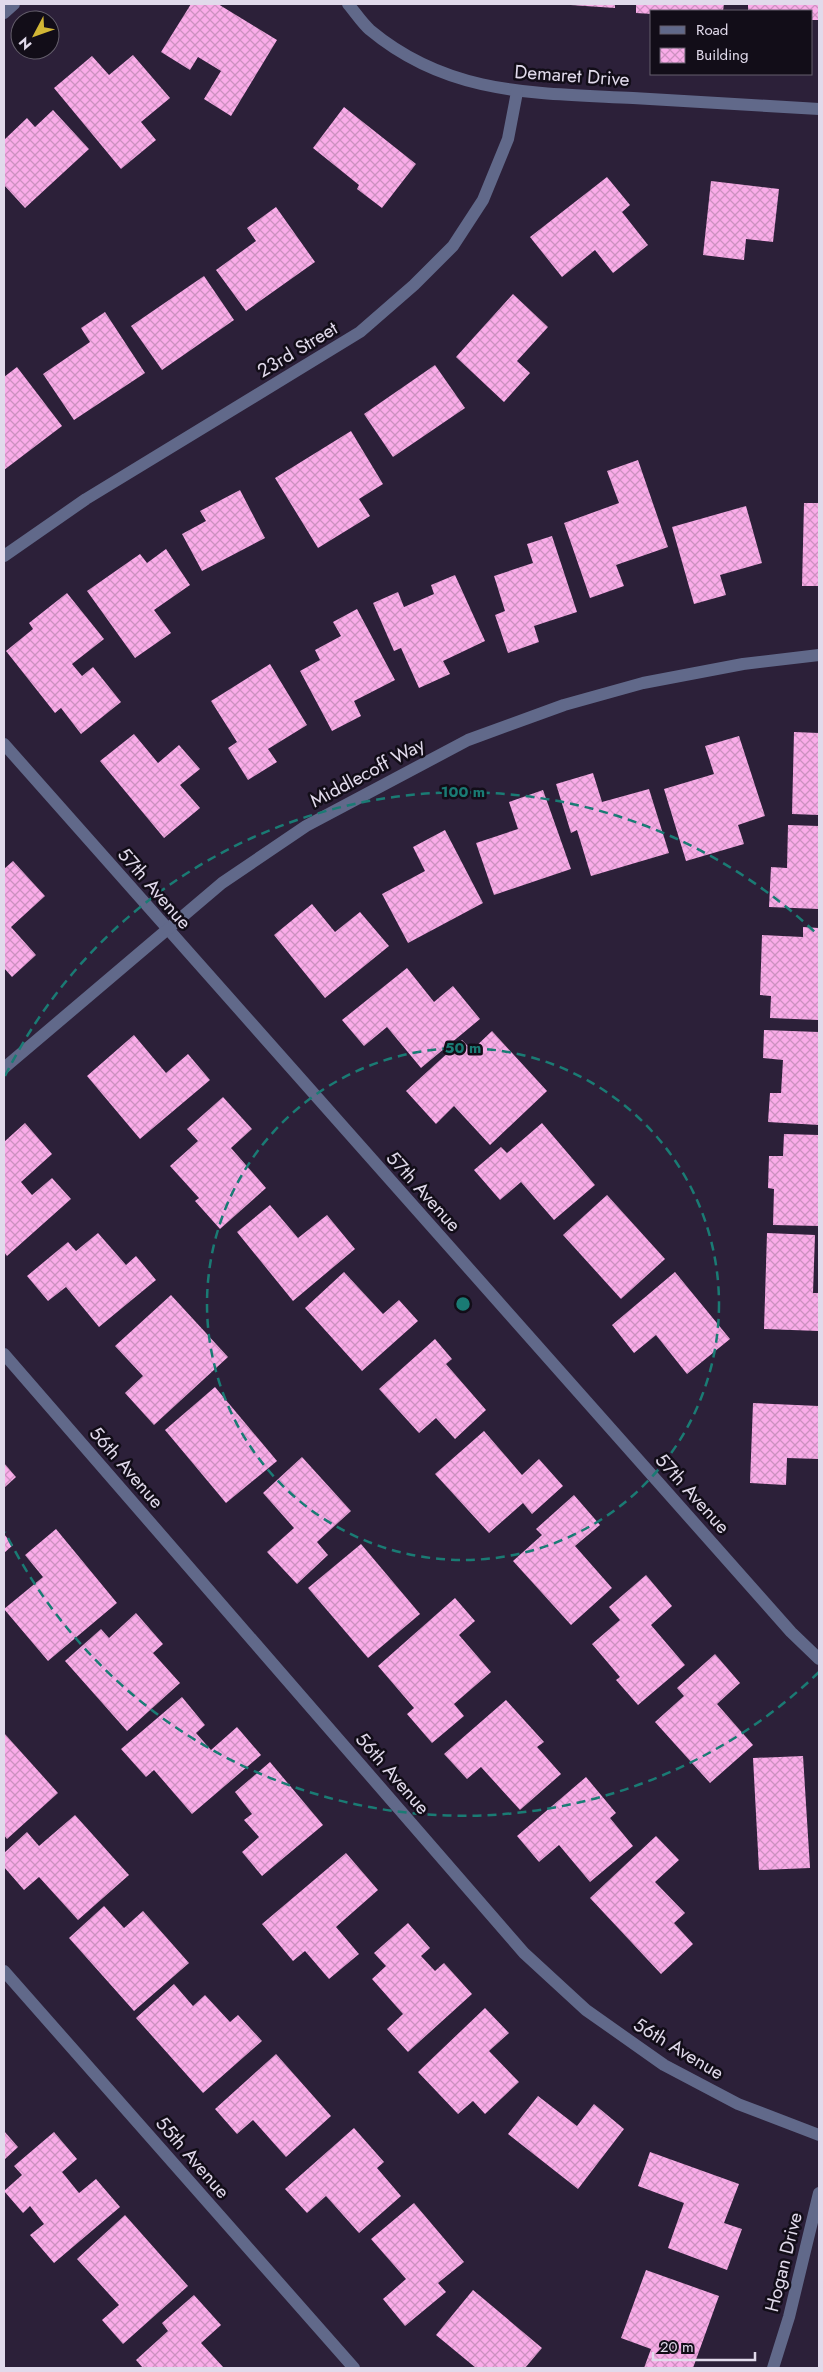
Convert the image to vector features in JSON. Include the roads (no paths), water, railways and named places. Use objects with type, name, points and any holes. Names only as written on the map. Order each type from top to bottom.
[{"type":"street","points":[[4,13],[14,4]]},
{"type":"street","name":"Demaret Drive","points":[[348,4],[369,29],[409,57],[464,81],[517,92],[819,109]]},
{"type":"street","name":"23rd Street","points":[[4,556],[86,499],[360,332],[414,285],[453,246],[483,200],[508,139],[517,92]]},
{"type":"street","name":"Middlecoff Way","points":[[4,1068],[222,883],[306,826],[468,740],[564,705],[643,683],[743,664],[819,655]]},
{"type":"street","name":"57th Avenue","points":[[4,744],[791,1632],[819,1659]]},
{"type":"street","name":"56th Avenue","points":[[4,1354],[524,1953],[586,2010],[664,2066],[738,2104],[819,2135]]},
{"type":"street","name":"55th Avenue","points":[[4,1971],[354,2368]]},
{"type":"street","name":"Hogan Drive","points":[[773,2368],[789,2317],[819,2193]]}]
